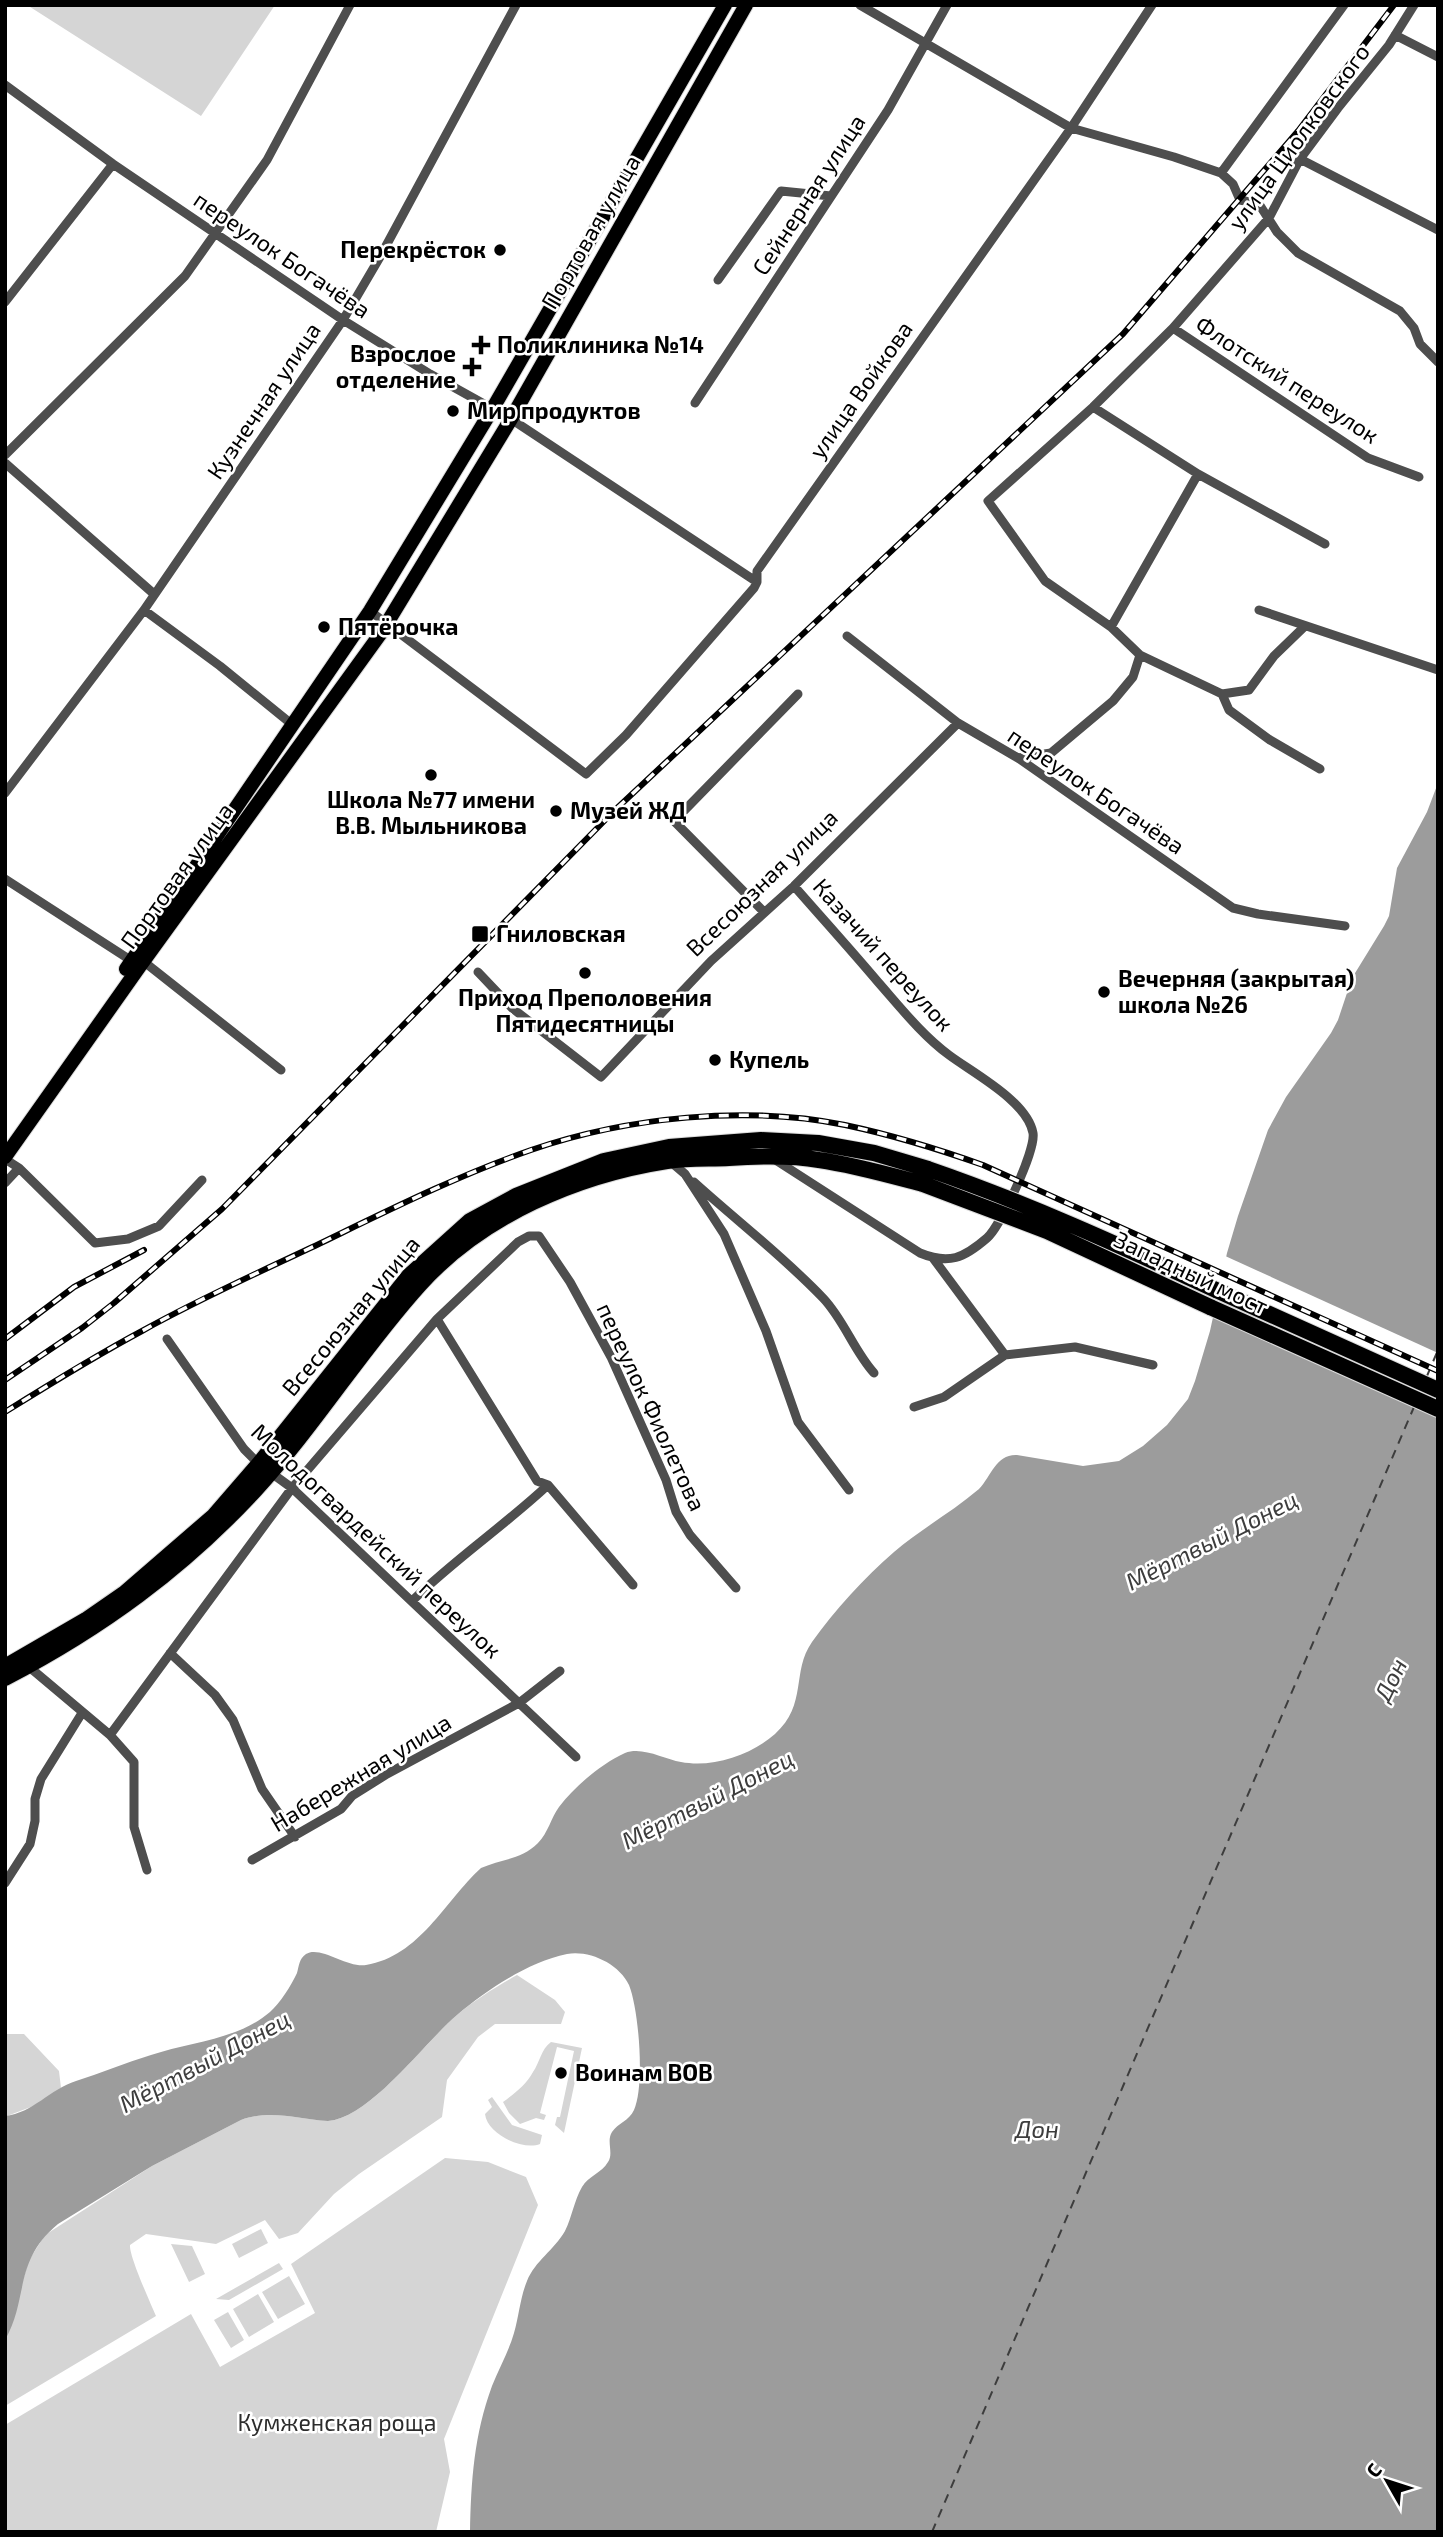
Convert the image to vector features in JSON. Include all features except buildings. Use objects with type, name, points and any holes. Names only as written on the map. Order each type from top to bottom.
[{"type":"highway","name":"Всесоюзная улица","points":[[6,1669],[28,1666],[64,1647],[120,1610],[171,1571],[222,1524],[409,1276],[470,1221],[516,1196],[604,1161],[668,1147],[761,1140],[818,1143],[874,1153],[928,1168]]},
{"type":"highway","name":"Всесоюзная улица","points":[[6,1669],[125,1593],[214,1516],[265,1468],[421,1283],[479,1232],[522,1208],[597,1178],[670,1160],[770,1156],[817,1159],[871,1170],[923,1185]]},
{"type":"highway","name":"Западный мост","points":[[928,1168],[1053,1216],[1438,1390]]},
{"type":"highway","name":"Западный мост","points":[[923,1185],[1047,1231],[1438,1409]]},
{"type":"main road","name":"Портовая улица","points":[[5,1158],[20,1140],[370,611],[493,408],[725,5]]},
{"type":"main road","name":"Портовая улица","points":[[5,1142],[387,624],[511,419],[746,5]]},
{"type":"street","points":[[5,455],[185,276],[267,160],[350,5]]},
{"type":"street","name":"Кузнечная улица","points":[[5,793],[144,610],[343,320],[380,257],[516,5]]},
{"type":"street","points":[[860,5],[1071,128],[1221,173],[1233,184],[1240,200],[1259,204],[1277,232],[1298,253],[1399,311],[1414,328],[1420,344],[1438,362]]},
{"type":"street","name":"Сейнерная улица","points":[[695,403],[894,101],[947,5]]},
{"type":"street","name":"улица Войкова","points":[[387,624],[586,774],[626,735],[700,652],[757,582],[757,571],[1071,128],[1152,5]]},
{"type":"street","name":"улица Циолковского","points":[[1221,173],[1344,5]]},
{"type":"street","name":"улица Циолковского","points":[[1111,627],[1045,581],[988,501],[1093,407],[1173,328],[1269,218],[1300,159],[1395,35],[1414,5]]},
{"type":"street","points":[[1395,35],[1438,57]]},
{"type":"street","name":"переулок Богачёва","points":[[5,85],[113,164],[343,320],[430,374],[511,419],[757,582]]},
{"type":"street","points":[[1300,159],[1438,230]]},
{"type":"street","points":[[5,302],[113,164]]},
{"type":"street","points":[[718,280],[781,191],[831,197]]},
{"type":"street","name":"Флотский переулок","points":[[1173,328],[1368,458],[1419,477]]},
{"type":"street","points":[[1093,407],[1198,474],[1325,544]]},
{"type":"street","points":[[5,463],[155,594]]},
{"type":"street","points":[[1198,474],[1111,627],[1140,655],[1222,694],[1249,690],[1274,656],[1305,626]]},
{"type":"street","points":[[144,610],[220,666],[294,726]]},
{"type":"street","points":[[1259,610],[1438,670]]},
{"type":"street","points":[[370,611],[387,624]]},
{"type":"street","name":"переулок Богачёва","points":[[847,636],[958,723],[1018,758],[1233,908],[1345,926]]},
{"type":"street","points":[[1018,758],[1051,753],[1112,701],[1133,677],[1140,655]]},
{"type":"street","points":[[764,912],[674,821],[798,694]]},
{"type":"street","points":[[1222,694],[1229,710],[1270,740],[1320,769]]},
{"type":"street","name":"Всесоюзная улица","points":[[478,972],[512,1007],[601,1077],[711,961],[794,886],[958,723]]},
{"type":"street","points":[[5,879],[138,962],[281,1070]]},
{"type":"street","name":"Казачий переулок","points":[[794,886],[908,1016],[946,1053],[1014,1102],[1027,1118],[1033,1134],[1027,1165],[990,1236],[967,1255],[947,1259],[933,1258]]},
{"type":"street","points":[[786,1140],[788,1157]]},
{"type":"street","points":[[770,1156],[920,1253],[933,1258],[1004,1355]]},
{"type":"street","points":[[5,1158],[19,1168],[95,1242],[128,1239],[159,1226],[202,1180]]},
{"type":"street","points":[[670,1160],[737,1222],[756,1234],[825,1300],[874,1373]]},
{"type":"street","points":[[5,1184],[19,1168]]},
{"type":"street","points":[[685,1174],[724,1234],[766,1331],[798,1422],[849,1490]]},
{"type":"street","name":"переулок Фиолетова","points":[[437,1319],[518,1242],[529,1236],[539,1236],[570,1282],[611,1357],[666,1479],[676,1512],[690,1535],[736,1588]]},
{"type":"street","points":[[110,1735],[292,1488],[437,1319],[537,1480],[548,1485],[633,1585]]},
{"type":"street","name":"Молодогвардейский переулок","points":[[167,1339],[244,1449],[292,1488],[576,1757]]},
{"type":"street","points":[[914,1407],[944,1397],[1004,1355],[1075,1347],[1153,1365]]},
{"type":"street","points":[[412,1601],[430,1583],[511,1520],[548,1485]]},
{"type":"street","points":[[170,1653],[215,1695],[233,1720],[262,1789],[295,1837]]},
{"type":"street","points":[[28,1666],[110,1735],[134,1762],[134,1827],[147,1870]]},
{"type":"street","name":"Набережная улица","points":[[252,1860],[341,1809],[352,1796],[387,1774],[519,1703],[560,1671]]},
{"type":"street","points":[[5,1883],[30,1844],[35,1821],[35,1799],[41,1779],[82,1713]]},
{"type":"green space","points":[[27,5],[275,5],[201,116]]},
{"type":"green space","points":[[517,1975],[555,2000],[565,2012],[561,2024],[495,2024],[478,2037],[447,2080],[442,2117],[334,2194],[298,2233],[279,2239],[265,2220],[216,2244],[146,2234],[130,2245],[140,2279],[156,2316],[5,2406],[5,2340],[29,2260],[45,2235],[152,2166],[241,2120],[263,2115],[328,2121],[344,2117],[379,2093],[457,2015]]},
{"type":"green space","points":[[5,2034],[24,2034],[59,2071],[61,2088],[36,2105],[7,2116]]},
{"type":"green space","points":[[551,2042],[582,2048],[564,2133],[555,2125],[557,2117],[560,2117],[574,2051],[557,2047],[540,2113],[546,2115],[544,2120],[536,2118],[520,2124],[503,2102],[527,2081]]},
{"type":"green space","points":[[492,2097],[512,2125],[542,2135],[540,2144],[533,2146],[516,2143],[492,2128],[485,2114],[492,2107],[488,2100]]},
{"type":"green space","name":"Кумженская роща","points":[[445,2158],[488,2162],[526,2177],[538,2205],[444,2439],[450,2472],[436,2532],[5,2532],[5,2425],[191,2314],[220,2367],[315,2313],[291,2264]]},
{"type":"green space","points":[[261,2229],[268,2243],[239,2258],[232,2244]]},
{"type":"green space","points":[[171,2244],[192,2246],[205,2274],[189,2282]]},
{"type":"green space","points":[[279,2263],[283,2269],[229,2300],[216,2299]]},
{"type":"green space","points":[[289,2276],[305,2304],[278,2319],[262,2292]]},
{"type":"green space","points":[[258,2294],[274,2322],[249,2337],[233,2309]]},
{"type":"green space","points":[[228,2312],[244,2340],[231,2348],[214,2320]]},
{"type":"water","name":"Дон","points":[[1438,783],[1438,2532],[470,2532],[473,2476],[481,2422],[492,2386],[512,2340],[527,2281],[535,2267],[565,2231],[582,2187],[608,2162],[610,2136],[614,2129],[632,2114],[637,2099],[639,2048],[636,2012],[629,1985],[611,1965],[585,1954],[567,1954],[538,1963],[481,1996],[444,2027],[379,2094],[344,2117],[328,2121],[263,2115],[241,2120],[152,2166],[58,2224],[34,2252],[5,2340],[5,2116],[33,2106],[58,2089],[76,2081],[151,2055],[243,2029],[270,2012],[281,1999],[306,1954],[319,1952],[366,1965],[385,1960],[402,1951],[430,1926],[481,1868],[531,1849],[544,1835],[559,1807],[573,1791],[598,1769],[625,1753],[639,1751],[681,1762],[706,1763],[731,1758],[755,1748],[785,1723],[796,1700],[806,1653],[840,1606],[894,1552],[979,1489],[1004,1458],[1017,1455],[1083,1466],[1119,1461],[1143,1446],[1167,1425],[1188,1399],[1195,1381],[1210,1331],[1227,1253],[1268,1130],[1286,1097],[1331,1033],[1352,978],[1389,916],[1397,868],[1427,812]]},
{"type":"pier","points":[[1223,1255],[1438,1353],[1438,1418],[1210,1315]]},
{"type":"ferry route","points":[[1427,1376],[1438,1350]]},
{"type":"ferry route","points":[[932,2532],[1414,1407]]},
{"type":"railway","points":[[5,1380],[114,1303],[222,1209],[615,810],[1123,334],[1298,131],[1394,5]]},
{"type":"railway","points":[[5,1412],[107,1350],[187,1307],[478,1170],[531,1150],[607,1129],[646,1122],[727,1115],[807,1119],[845,1125],[915,1143],[983,1165],[1438,1371]]},
{"type":"railway","points":[[5,1339],[74,1287],[144,1250]]},
{"type":"place","name":"Перекрёсток","points":[[500,250]]},
{"type":"place","name":"Поликлиника №14","points":[[481,345]]},
{"type":"place","name":"Взрослое отделение","points":[[472,367]]},
{"type":"place","name":"Мир продуктов","points":[[453,411]]},
{"type":"place","name":"Пятёрочка","points":[[324,627]]},
{"type":"place","name":"Школа №77 имени В.В. Мыльникова","points":[[431,775]]},
{"type":"place","name":"Музей ЖД","points":[[556,811]]},
{"type":"place","name":"Гниловская","points":[[480,934]]},
{"type":"place","name":"Приход Преполовения Пятидесятницы","points":[[585,973]]},
{"type":"place","name":"Вечерняя (закрытая) школа №26","points":[[1104,992]]},
{"type":"place","name":"Купель","points":[[715,1060]]},
{"type":"place","name":"Воинам ВОВ","points":[[561,2073]]},
{"type":"water label","name":"Мёртвый Донец","points":[[1212,1541]]},
{"type":"water label","name":"Мёртвый Донец","points":[[708,1800]]},
{"type":"water label","name":"Мёртвый Донец","points":[[205,2062]]}]
